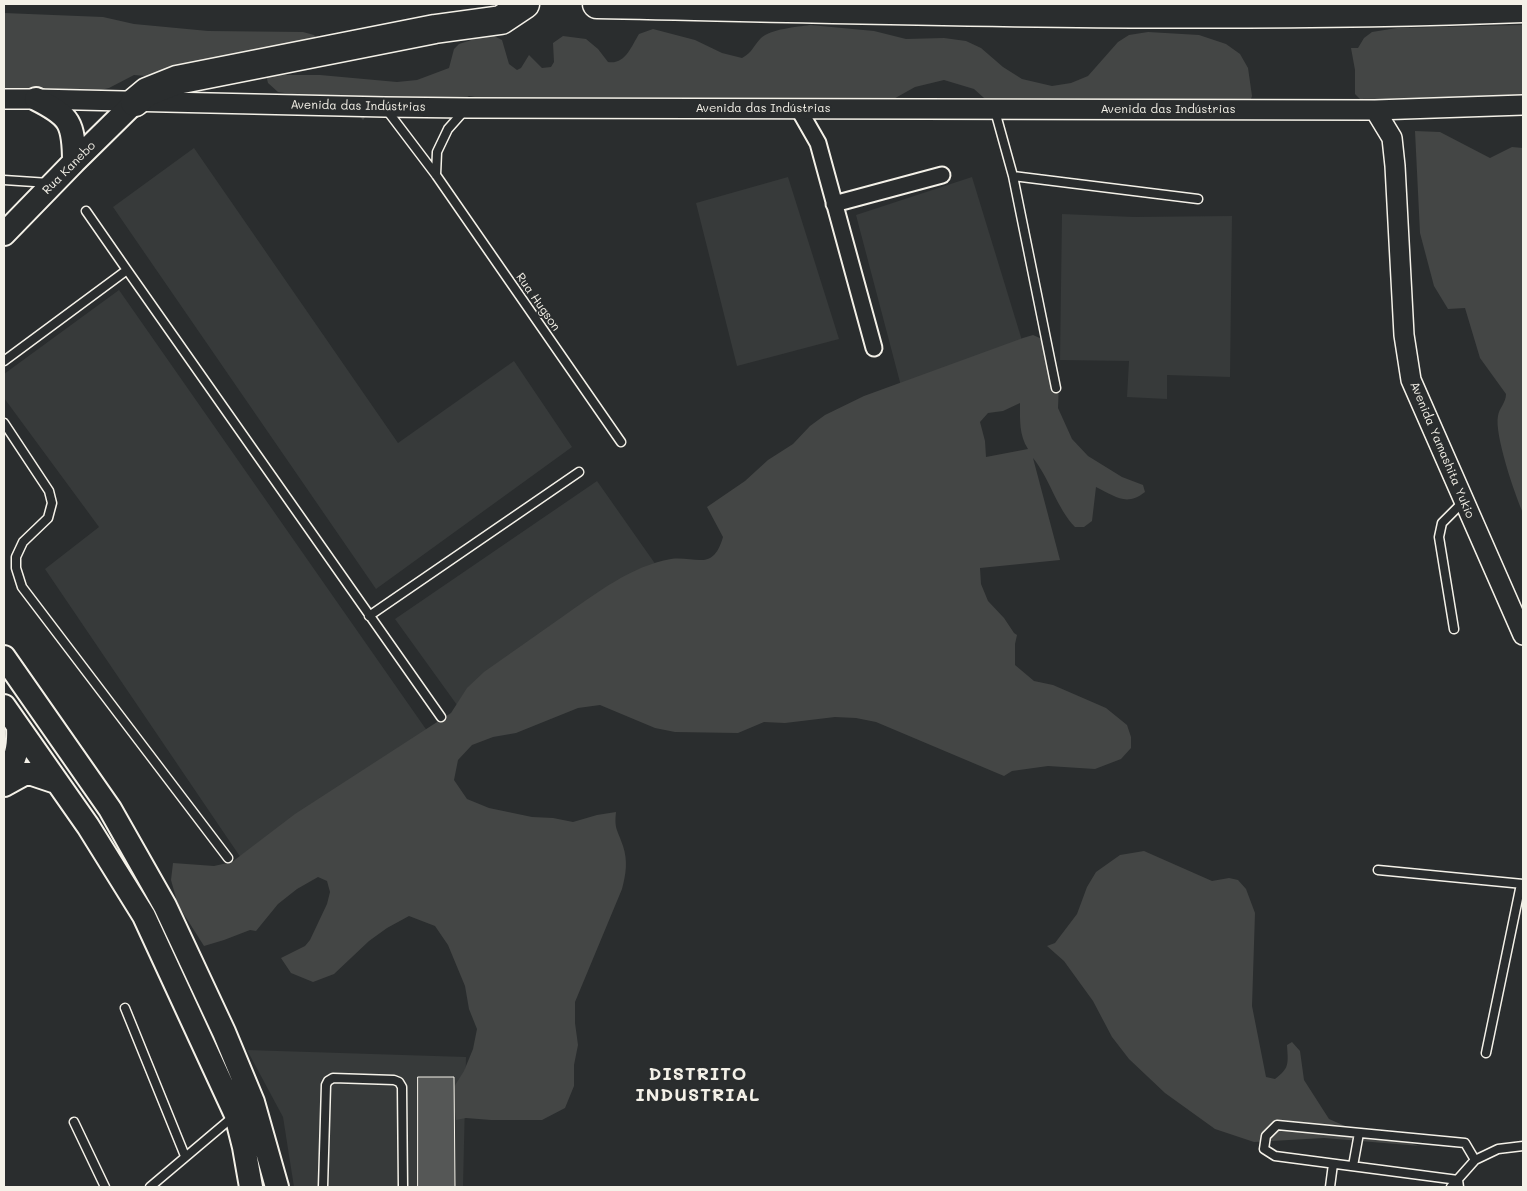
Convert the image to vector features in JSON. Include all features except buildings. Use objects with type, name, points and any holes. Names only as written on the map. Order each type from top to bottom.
[{"type":"highway","points":[[135,102],[147,92],[177,80],[435,29],[501,20],[525,4]]},
{"type":"highway","points":[[597,4],[1287,14],[1523,8]]},
{"type":"main road","points":[[36,99],[53,107],[64,116],[71,128],[74,144],[74,162]]},
{"type":"main road","name":"Rua Kanebo","points":[[4,234],[135,102]]},
{"type":"main road","points":[[4,657],[110,809],[165,906],[224,1032],[253,1102],[277,1187]]},
{"type":"main road","points":[[4,706],[88,826],[144,916],[236,1115],[244,1146],[251,1187]]},
{"type":"main road","points":[[4,777],[12,766],[16,755],[18,727]]},
{"type":"main road","points":[[4,785],[24,774],[38,775],[56,782]]},
{"type":"main road","points":[[88,826],[110,809]]},
{"type":"street","name":"Avenida das Indústrias","points":[[4,99],[467,108],[1375,110],[1523,105]]},
{"type":"street","points":[[798,108],[818,144],[874,348]]},
{"type":"street","name":"Avenida Yamashita Yukio","points":[[1375,110],[1392,138],[1404,335],[1411,380],[1523,635]]},
{"type":"street","points":[[834,204],[942,175]]},
{"type":"lane","name":"Rua Hugson","points":[[385,107],[436,175],[621,442]]},
{"type":"lane","points":[[436,175],[437,152],[448,129],[467,108]]},
{"type":"lane","points":[[994,109],[1013,176],[1056,388]]},
{"type":"lane","points":[[1013,176],[1198,199]]},
{"type":"lane","points":[[4,180],[53,183]]},
{"type":"lane","points":[[86,211],[441,717]]},
{"type":"lane","points":[[4,362],[127,270]]},
{"type":"lane","points":[[4,423],[50,491],[52,503],[48,518],[23,542],[16,557],[16,568],[22,587],[228,858]]},
{"type":"lane","points":[[369,616],[579,472]]},
{"type":"lane","points":[[1454,629],[1439,537],[1442,523],[1464,502]]},
{"type":"lane","points":[[1378,870],[1522,884],[1486,1052]]},
{"type":"lane","points":[[125,1008],[185,1156]]},
{"type":"lane","points":[[323,1187],[326,1085],[328,1080],[333,1078],[394,1080],[402,1086],[403,1187]]},
{"type":"lane","points":[[150,1187],[236,1115]]},
{"type":"lane","points":[[74,1122],[105,1187]]},
{"type":"lane","points":[[1459,1183],[1275,1156],[1264,1150],[1266,1136],[1277,1125],[1464,1143],[1475,1160]]},
{"type":"lane","points":[[1353,1166],[1359,1133]]},
{"type":"lane","points":[[1451,1187],[1459,1183],[1475,1160],[1498,1149],[1523,1146]]},
{"type":"lane","points":[[1330,1187],[1333,1164]]},
{"type":"shaded area","points":[[4,13],[103,17],[134,24],[208,31],[303,32],[314,35],[319,41],[157,77],[134,75],[109,88],[72,97],[4,94]]},
{"type":"shaded area","points":[[810,25],[874,31],[906,39],[944,38],[966,41],[981,48],[1003,67],[1022,79],[1052,86],[1071,83],[1088,76],[1118,42],[1129,35],[1148,32],[1199,35],[1226,44],[1240,54],[1248,68],[1252,96],[1249,105],[993,106],[974,89],[944,80],[915,87],[881,106],[498,101],[469,96],[464,99],[374,106],[363,120],[350,106],[339,101],[278,92],[268,83],[266,75],[320,75],[397,82],[417,80],[449,68],[454,49],[459,44],[490,34],[502,40],[509,64],[517,70],[521,68],[529,55],[542,68],[551,67],[554,62],[553,43],[563,36],[586,39],[598,49],[608,62],[619,61],[627,54],[639,34],[653,29],[695,40],[722,53],[742,58],[761,38],[771,32]]},
{"type":"shaded area","points":[[1523,25],[1523,109],[1384,108],[1361,100],[1355,94],[1355,70],[1351,48],[1358,48],[1364,38],[1372,32],[1397,28]]},
{"type":"shaded area","points":[[1415,131],[1440,132],[1490,158],[1512,147],[1523,148],[1523,513],[1499,436],[1498,416],[1506,394],[1480,358],[1465,308],[1448,309],[1434,286],[1420,233]]},
{"type":"shaded area","points":[[194,148],[398,443],[514,361],[572,447],[376,589],[113,207]]},
{"type":"shaded area","points":[[788,177],[839,339],[737,366],[696,203]]},
{"type":"shaded area","points":[[972,177],[1024,347],[901,386],[856,215]]},
{"type":"shaded area","points":[[1062,214],[1134,217],[1232,216],[1230,377],[1167,375],[1167,399],[1127,397],[1129,361],[1060,360]]},
{"type":"shaded area","points":[[119,290],[430,735],[243,861],[45,569],[99,527],[4,398],[4,374]]},
{"type":"shaded area","points":[[1033,335],[1042,339],[1056,364],[1059,383],[1058,408],[1072,439],[1088,456],[1122,477],[1143,485],[1145,492],[1132,499],[1126,499],[1096,487],[1092,521],[1084,527],[1075,527],[1063,511],[1033,458],[1060,560],[980,568],[981,584],[988,601],[1017,635],[1015,665],[1034,681],[1053,685],[1106,708],[1127,725],[1131,737],[1131,748],[1121,759],[1095,769],[1048,766],[1012,771],[1004,776],[876,722],[856,718],[835,717],[785,723],[764,722],[738,733],[675,732],[655,728],[600,705],[578,708],[516,733],[493,737],[472,745],[458,760],[454,780],[467,799],[489,808],[532,817],[553,818],[573,822],[616,812],[616,826],[626,857],[625,878],[622,889],[575,1002],[578,1045],[574,1065],[574,1086],[565,1108],[542,1120],[466,1118],[456,1120],[452,1090],[464,1071],[473,1049],[477,1029],[469,1009],[465,986],[448,945],[435,926],[409,916],[369,941],[334,974],[313,982],[291,973],[281,958],[305,946],[310,940],[327,904],[330,892],[327,881],[318,877],[297,889],[278,904],[256,931],[250,930],[204,946],[178,905],[171,880],[173,863],[214,866],[232,862],[295,814],[451,713],[467,688],[484,672],[602,589],[628,574],[656,563],[671,559],[709,559],[719,548],[723,537],[707,507],[745,481],[768,460],[793,444],[810,426],[825,415],[864,396]],"holes":[[[1020,403],[1022,433],[1028,449],[986,457],[985,441],[980,422],[988,413],[1003,411]]]},
{"type":"shaded area","points":[[597,481],[656,565],[457,705],[395,619]]},
{"type":"shaded area","points":[[1144,851],[1212,881],[1229,878],[1238,880],[1246,889],[1255,913],[1252,1006],[1266,1077],[1275,1079],[1286,1068],[1288,1061],[1287,1045],[1292,1042],[1300,1051],[1304,1080],[1329,1119],[1352,1129],[1420,1146],[1324,1138],[1254,1142],[1215,1129],[1165,1093],[1129,1059],[1112,1037],[1093,1001],[1064,961],[1047,946],[1055,943],[1077,914],[1087,887],[1096,872],[1120,855]]},
{"type":"shaded area","points":[[247,1050],[466,1057],[463,1187],[294,1187],[283,1117]]},
{"type":"district","name":"DISTRITO INDUSTRIAL","points":[[698,1084]]}]
